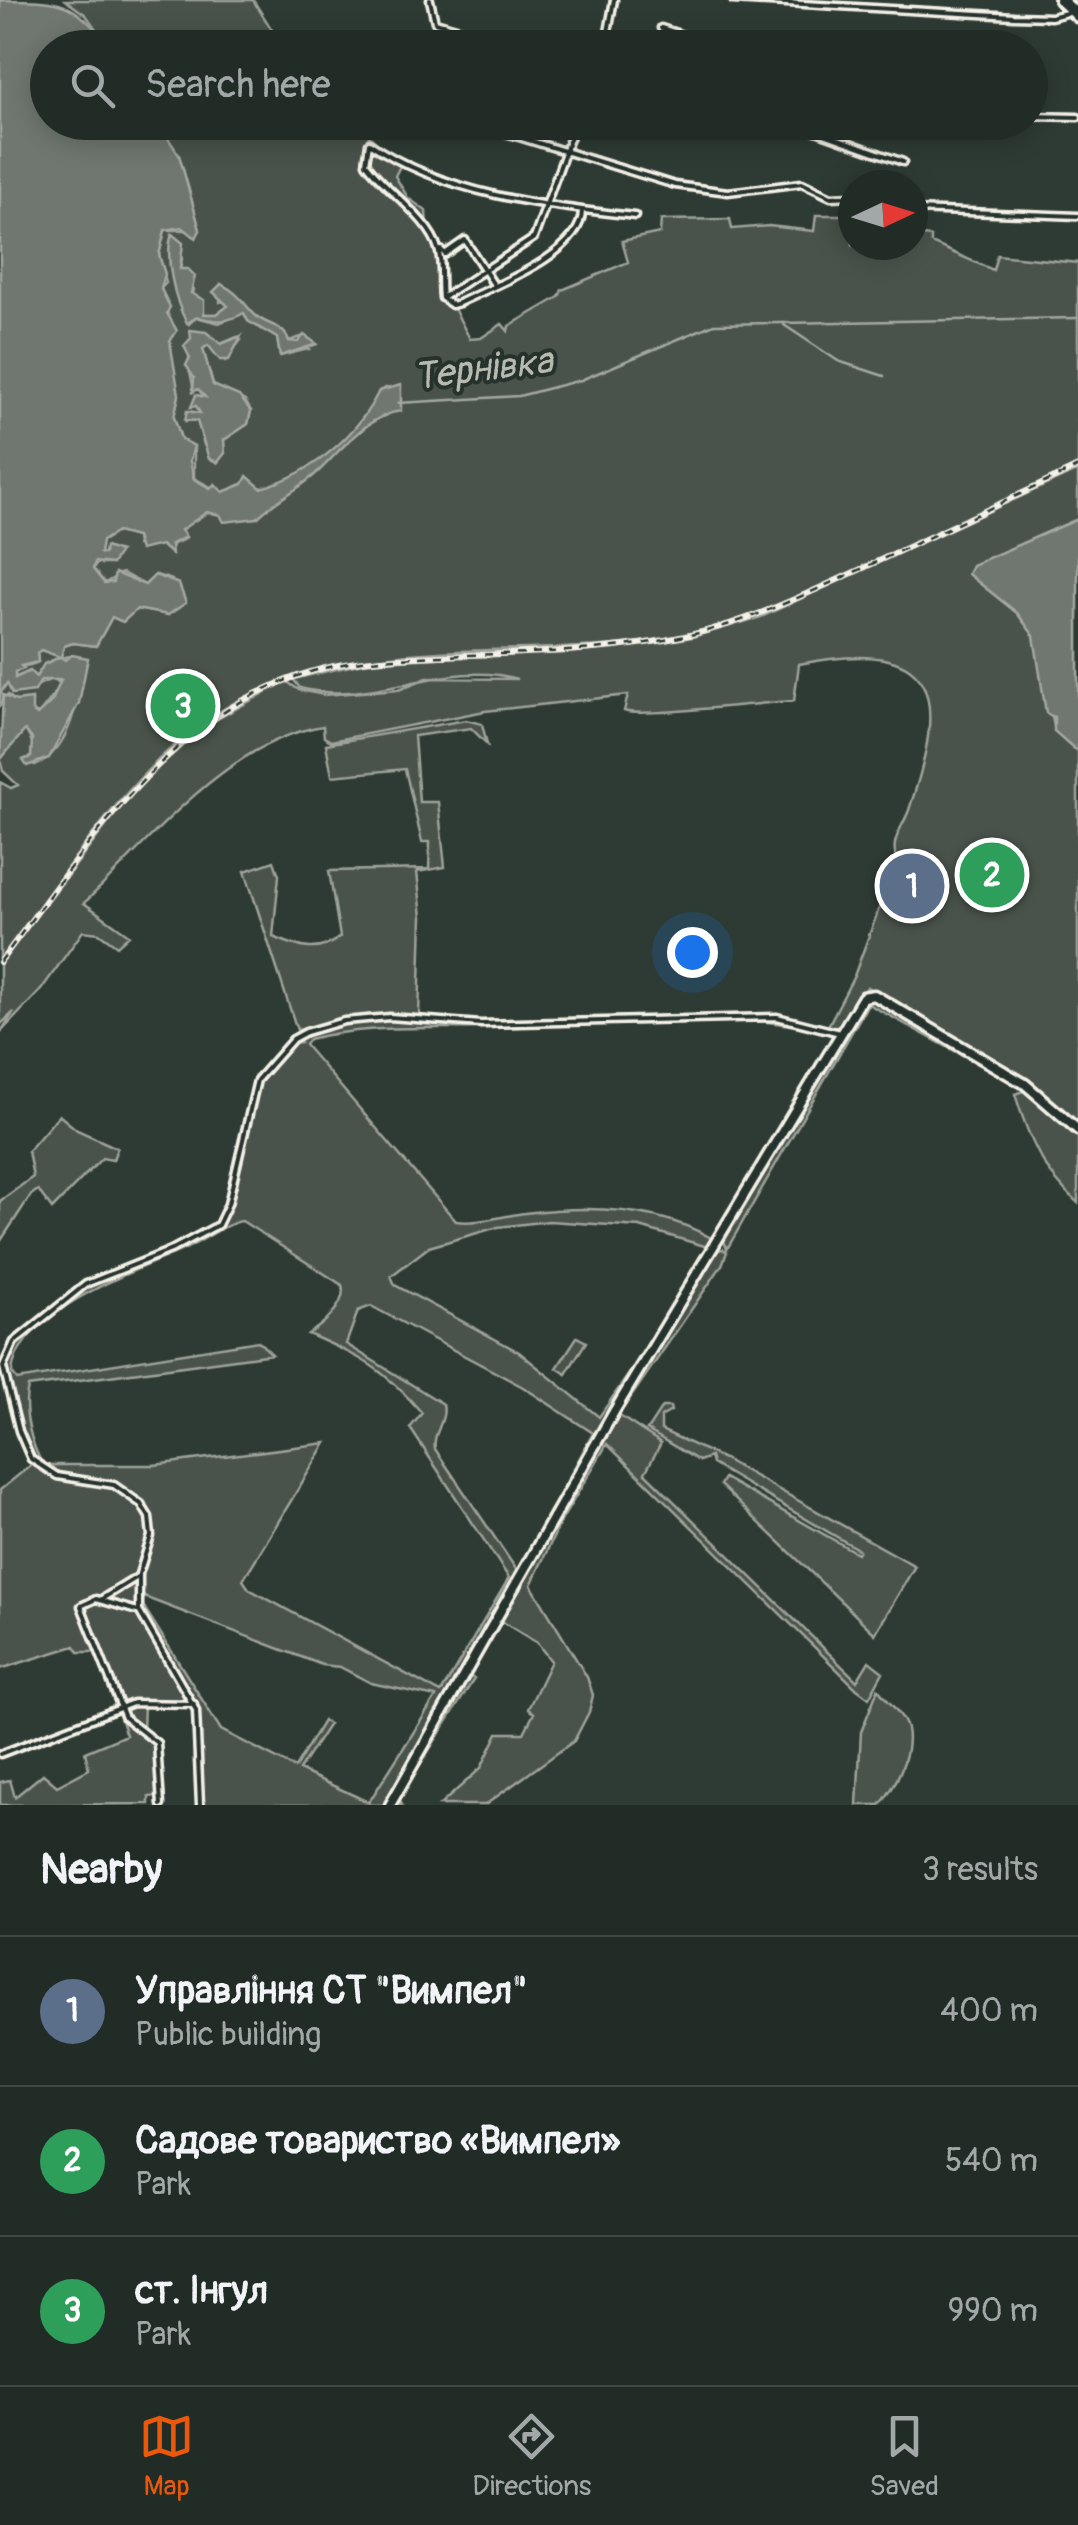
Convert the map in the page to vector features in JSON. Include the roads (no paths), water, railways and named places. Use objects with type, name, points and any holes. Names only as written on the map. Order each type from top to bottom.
[{"type":"main road","points":[[1061,0],[1074,14]]},
{"type":"street","points":[[430,0],[434,22],[463,30]]},
{"type":"street","points":[[608,30],[614,0]]},
{"type":"street","points":[[733,0],[1014,16],[1074,14]]},
{"type":"street","points":[[661,28],[667,30]]},
{"type":"street","points":[[1048,116],[1078,117]]},
{"type":"street","points":[[531,140],[676,186],[728,192],[802,183],[838,197]]},
{"type":"street","points":[[442,298],[532,240],[569,140]]},
{"type":"street","points":[[842,140],[904,162]]},
{"type":"street","points":[[494,286],[465,240],[444,254],[420,220],[394,198],[366,163],[369,142],[424,175],[545,205],[635,216]]},
{"type":"street","points":[[442,298],[452,304],[494,286],[570,242],[580,229],[582,210]]},
{"type":"street","points":[[928,211],[1078,216]]},
{"type":"street","points":[[438,246],[442,298]]},
{"type":"street","points":[[390,1805],[615,1410],[863,997],[874,995],[1024,1084],[1078,1130]]},
{"type":"street","points":[[200,1805],[194,1704],[139,1611],[138,1576],[152,1536],[145,1509],[114,1484],[58,1476],[31,1458],[13,1412],[5,1359],[14,1342],[86,1284],[171,1250],[218,1225],[225,1214],[256,1080],[293,1040],[344,1020],[390,1017],[481,1024],[777,1016],[841,1033]]},
{"type":"street","points":[[138,1576],[100,1600],[81,1606],[124,1718],[157,1742],[161,1805]]},
{"type":"street","points":[[100,1600],[139,1611]]},
{"type":"street","points":[[0,1754],[121,1707],[150,1700],[194,1704]]},
{"type":"waterway","name":"Тернівка","points":[[398,403],[519,396],[581,380],[714,324],[1078,318]]},
{"type":"waterway","points":[[784,325],[838,361],[884,376]]},
{"type":"railway","points":[[0,962],[116,810],[205,725],[257,693],[316,670],[382,659],[614,647],[712,630],[797,598],[1078,467]]},
{"type":"place","name":"ст. Інгул","points":[[183,706]]},
{"type":"place","name":"Садове товариство «Вимпел»","points":[[992,875]]},
{"type":"place","name":"Управління СТ \"Вимпел\"","points":[[912,886]]}]
